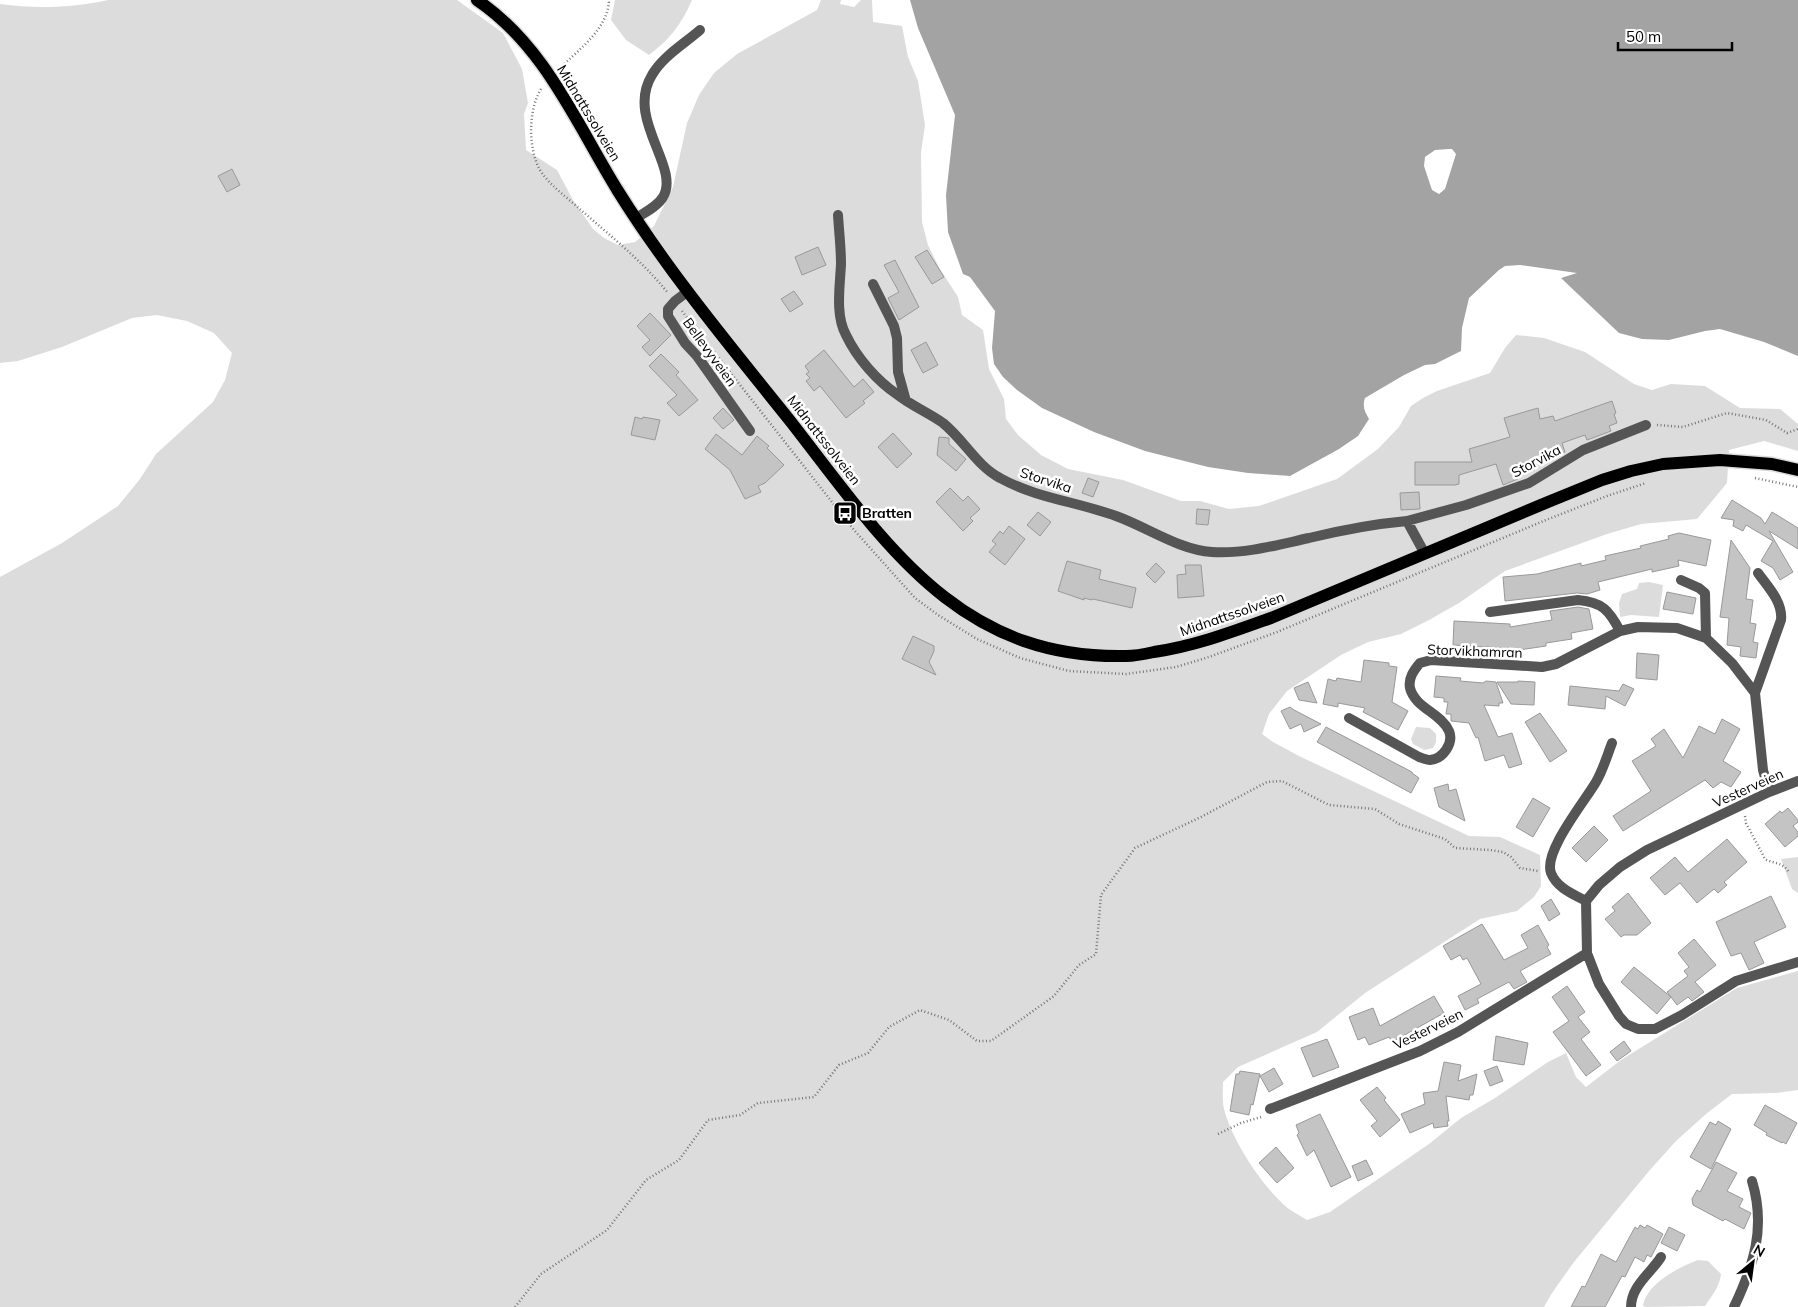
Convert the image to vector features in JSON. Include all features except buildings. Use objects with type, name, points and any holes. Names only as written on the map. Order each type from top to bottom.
[{"type":"main road","name":"Midnattssolveien","points":[[477,0],[515,32],[540,61],[617,189],[688,292],[900,558],[933,589],[964,612],[1004,634],[1041,648],[1081,654],[1128,656],[1182,648],[1220,637],[1271,618],[1602,480],[1663,464],[1746,460],[1798,470]]},
{"type":"street","points":[[636,218],[663,198],[667,187],[666,174],[650,133],[644,108],[645,91],[652,74],[665,60],[700,30]]},
{"type":"street","name":"Storvika","points":[[838,214],[841,262],[839,295],[844,333],[862,361],[886,386],[943,424],[985,467],[999,478],[1020,488],[1115,515],[1195,550],[1238,552],[1264,548],[1376,524],[1407,521],[1466,505],[1529,483],[1583,450],[1646,425]]},
{"type":"street","points":[[873,284],[894,326],[897,338],[898,372],[906,401]]},
{"type":"street","points":[[675,300],[688,292]]},
{"type":"street","name":"Bellevyveien","points":[[675,300],[668,309],[668,316],[750,431]]},
{"type":"street","points":[[1407,521],[1425,554]]},
{"type":"street","points":[[1758,573],[1779,604],[1782,612],[1781,620],[1755,693],[1763,770],[1769,792]]},
{"type":"street","points":[[1681,580],[1699,588],[1705,593],[1706,638]]},
{"type":"street","points":[[1490,612],[1578,600],[1592,601],[1604,607],[1620,631]]},
{"type":"street","name":"Storvikhamran","points":[[1349,718],[1419,757],[1430,760],[1443,754],[1450,743],[1450,733],[1443,722],[1416,700],[1410,688],[1410,679],[1420,663],[1431,660],[1542,667],[1556,664],[1620,631],[1638,627],[1677,628],[1706,638],[1732,663],[1755,693]]},
{"type":"street","points":[[1612,743],[1597,781],[1555,847],[1550,859],[1550,871],[1557,883],[1566,891],[1586,901],[1587,953],[1599,984],[1619,1016],[1626,1024],[1638,1029],[1655,1029],[1682,1015],[1736,981],[1798,962]]},
{"type":"street","name":"Vesterveien","points":[[1586,901],[1599,885],[1620,867],[1646,850],[1769,792],[1798,781]]},
{"type":"street","name":"Vesterveien","points":[[1270,1109],[1420,1051],[1458,1032],[1587,953]]},
{"type":"street","points":[[1734,1307],[1752,1265],[1756,1248],[1758,1216],[1752,1181]]},
{"type":"street","points":[[1631,1307],[1635,1291],[1661,1257]]},
{"type":"path","points":[[562,66],[586,44],[600,27],[608,13],[609,0]]},
{"type":"path","points":[[541,89],[537,95],[534,109],[531,144],[534,159],[542,172],[556,188],[637,259],[675,300]]},
{"type":"path","points":[[1646,425],[1683,427],[1727,413],[1766,420],[1787,432],[1798,430]]},
{"type":"path","points":[[515,1307],[541,1274],[607,1230],[646,1180],[679,1160],[708,1120],[740,1116],[758,1103],[814,1097],[839,1065],[868,1053],[889,1027],[920,1010],[949,1020],[977,1041],[991,1041],[1054,996],[1079,965],[1096,954],[1101,895],[1135,848],[1201,817],[1267,782],[1282,781],[1329,805],[1374,809],[1399,824],[1445,839],[1455,848],[1503,852],[1512,857],[1520,868],[1550,871]]},
{"type":"path","points":[[1743,804],[1746,823],[1765,859],[1770,862],[1778,862],[1789,873]]},
{"type":"path","points":[[1219,1134],[1241,1123],[1260,1117],[1270,1109]]},
{"type":"shaded area","points":[[108,0],[457,0],[503,33],[522,69],[528,103],[524,114],[526,150],[557,170],[573,200],[593,229],[604,238],[618,245],[635,242],[654,226],[673,187],[687,123],[699,95],[714,73],[737,54],[817,10],[821,0],[841,0],[840,4],[854,7],[861,0],[872,0],[873,22],[902,26],[908,57],[918,81],[925,125],[921,153],[922,222],[928,245],[940,269],[958,297],[962,315],[983,330],[989,369],[1004,399],[1006,419],[1018,435],[1041,455],[1068,469],[1123,480],[1181,501],[1200,501],[1229,509],[1259,506],[1337,479],[1378,449],[1399,427],[1411,406],[1437,391],[1490,373],[1505,348],[1516,335],[1544,338],[1585,352],[1634,384],[1652,390],[1671,384],[1705,386],[1740,408],[1780,409],[1798,424],[1798,451],[1764,441],[1729,450],[1727,483],[1697,519],[1641,524],[1607,534],[1505,571],[1459,603],[1429,620],[1401,634],[1368,642],[1341,655],[1287,691],[1269,714],[1262,734],[1301,757],[1469,836],[1500,837],[1540,855],[1541,886],[1534,897],[1517,911],[1480,919],[1365,993],[1317,1032],[1238,1067],[1223,1082],[1223,1099],[1224,1109],[1233,1134],[1256,1172],[1282,1203],[1307,1220],[1330,1212],[1429,1144],[1461,1118],[1495,1098],[1548,1062],[1566,1053],[1576,1077],[1586,1087],[1621,1060],[1737,988],[1798,971],[1798,1090],[1776,1093],[1732,1094],[1706,1114],[1676,1141],[1649,1171],[1574,1262],[1544,1307],[0,1307],[0,577],[62,543],[118,506],[140,479],[156,454],[213,402],[225,380],[232,353],[214,333],[187,321],[157,315],[132,318],[62,347],[18,361],[0,363],[0,4],[26,7],[54,7],[82,5]]},
{"type":"shaded area","points":[[615,0],[692,0],[684,17],[674,31],[649,55],[626,40],[611,20]]},
{"type":"shaded area","points":[[910,0],[1798,0],[1798,356],[1764,342],[1720,329],[1669,340],[1642,339],[1619,333],[1561,278],[1577,273],[1520,265],[1505,266],[1469,298],[1462,328],[1461,351],[1435,364],[1425,365],[1404,375],[1365,398],[1364,407],[1369,419],[1358,436],[1339,449],[1290,476],[1248,473],[1208,467],[1145,451],[1094,432],[1042,408],[1017,390],[1003,377],[994,364],[992,348],[995,311],[970,277],[963,274],[948,232],[946,195],[955,115],[918,28]],"holes":[[[1452,149],[1456,154],[1445,189],[1439,194],[1432,190],[1424,166],[1425,157],[1435,150]]]},
{"type":"shaded area","points":[[1649,582],[1663,585],[1659,617],[1631,615],[1620,617],[1619,603],[1622,594],[1637,589],[1639,583]]},
{"type":"shaded area","points":[[1416,727],[1430,728],[1436,734],[1436,742],[1433,748],[1424,750],[1413,744],[1411,739]]},
{"type":"shaded area","points":[[1798,857],[1798,893],[1792,889],[1781,859]]},
{"type":"shaded area","points":[[1698,1260],[1708,1261],[1721,1274],[1717,1287],[1705,1306],[1643,1306],[1645,1298],[1650,1291],[1664,1277]]},
{"type":"place","name":"Bratten","points":[[845,513]]}]
